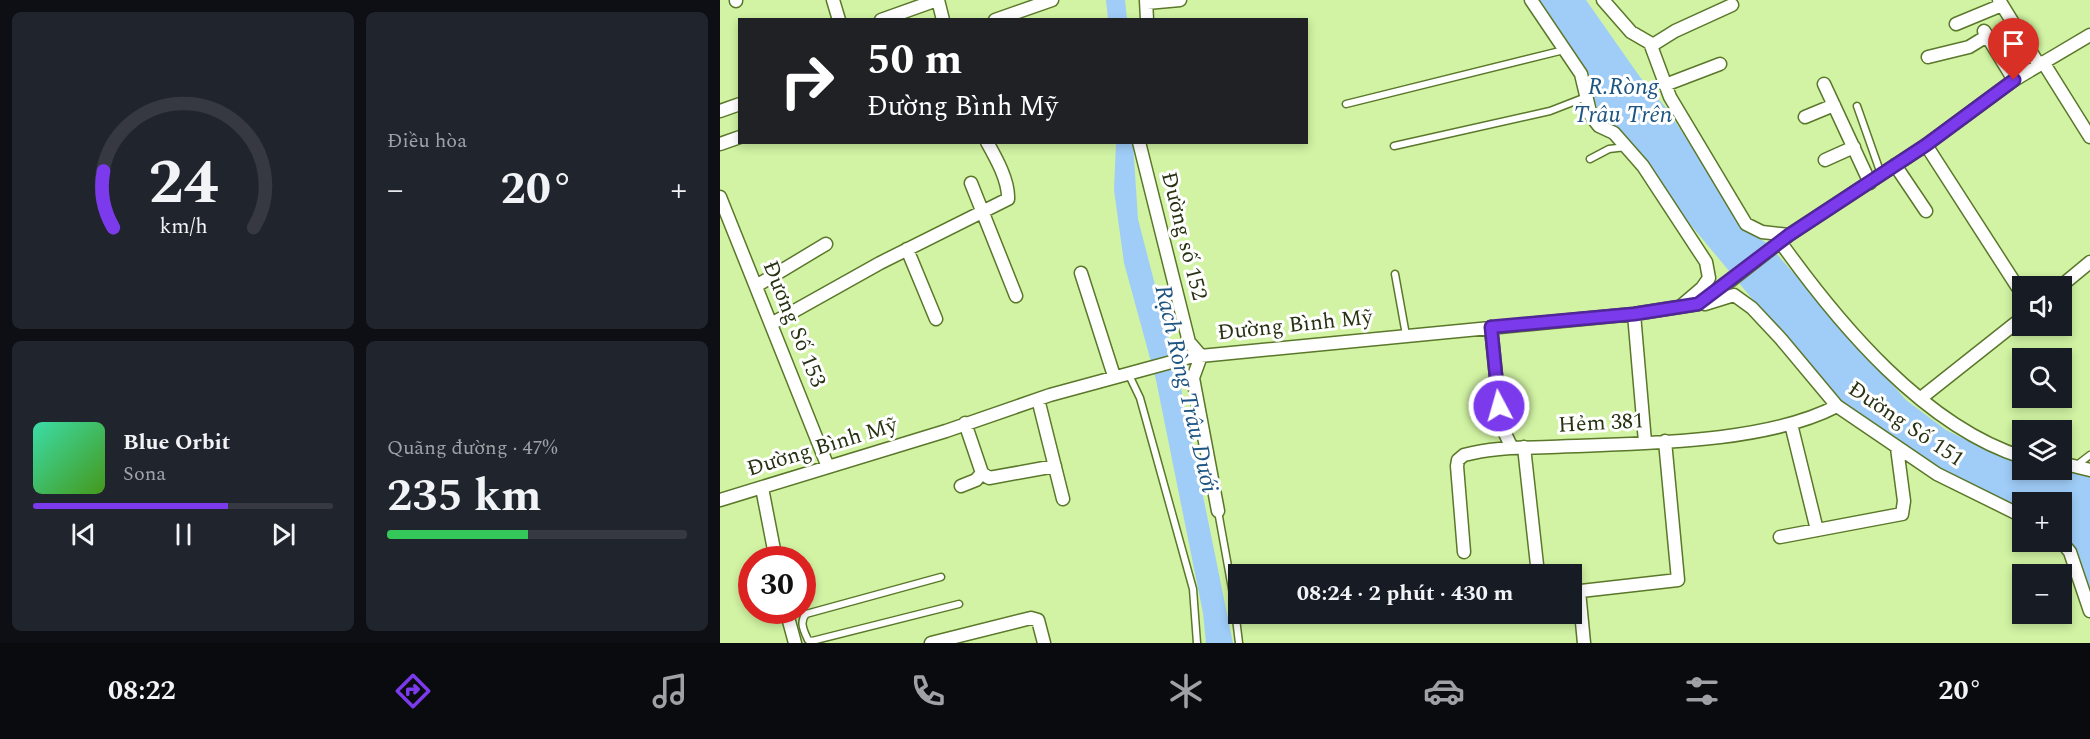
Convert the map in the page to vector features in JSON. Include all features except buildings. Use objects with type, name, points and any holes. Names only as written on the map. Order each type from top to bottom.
[{"type":"street","points":[[833,0],[838,18]]},
{"type":"street","points":[[887,18],[937,0],[942,18]]},
{"type":"street","points":[[1001,18],[1052,0]]},
{"type":"street","points":[[1147,18],[1146,2],[1180,0]]},
{"type":"street","points":[[1531,0],[1581,74],[1591,116],[1599,126],[1614,133],[1643,166],[1706,262],[1709,278],[1702,288],[1677,309]]},
{"type":"street","points":[[1604,0],[1631,32],[1651,46],[1665,85],[1746,224],[1782,242],[1832,309],[1884,365],[1920,398],[1948,422],[2012,452]]},
{"type":"street","points":[[1956,24],[2001,2],[2041,64],[2086,123],[2090,137]]},
{"type":"street","points":[[1651,46],[1675,31],[1732,5]]},
{"type":"street","points":[[1928,57],[1968,47],[1985,33],[2014,80]]},
{"type":"street","points":[[1782,242],[1926,145],[2014,80],[2090,35]]},
{"type":"street","points":[[1665,85],[1720,64]]},
{"type":"street","points":[[1824,84],[1870,183]]},
{"type":"street","points":[[720,111],[738,105]]},
{"type":"street","points":[[1805,117],[1834,105]]},
{"type":"street","points":[[720,144],[738,138]]},
{"type":"street","points":[[771,324],[907,249],[1008,199],[1008,192],[988,144]]},
{"type":"street","name":"Đường số 152","points":[[1140,144],[1189,342],[1196,357]]},
{"type":"street","points":[[1926,145],[2012,278]]},
{"type":"street","points":[[1825,160],[1854,147]]},
{"type":"street","points":[[1895,165],[1926,211]]},
{"type":"street","points":[[971,183],[1016,296]]},
{"type":"street","name":"Đương Số 153","points":[[720,197],[828,467]]},
{"type":"street","name":"Đường Bình Mỹ","points":[[720,500],[1127,372],[1196,357],[1634,314],[1698,304],[1712,296],[1782,242]]},
{"type":"street","points":[[756,286],[826,244]]},
{"type":"street","points":[[907,249],[936,319]]},
{"type":"street","points":[[2072,277],[2090,262]]},
{"type":"street","points":[[1081,273],[1114,376]]},
{"type":"street","name":"Đường Số 151","points":[[1698,304],[1715,303],[1734,295],[1752,308],[1803,363],[1837,406],[1937,474],[2012,511]]},
{"type":"street","points":[[1634,314],[1645,442]]},
{"type":"street","points":[[1920,398],[2012,326]]},
{"type":"street","points":[[1491,327],[1501,425],[1510,446]]},
{"type":"street","points":[[1196,357],[1193,378],[1218,511]]},
{"type":"street","points":[[1038,399],[1063,499]]},
{"type":"street","name":"Hẻm 381","points":[[1464,552],[1458,460],[1464,455],[1510,446],[1665,441],[1791,424],[1837,406]]},
{"type":"street","points":[[965,423],[982,473],[989,478],[1055,466]]},
{"type":"street","points":[[1791,424],[1817,530]]},
{"type":"street","points":[[1582,590],[1678,580],[1665,441]]},
{"type":"street","points":[[1524,447],[1537,564]]},
{"type":"street","points":[[1780,537],[1902,514],[1904,501],[1897,448]]},
{"type":"street","points":[[2072,464],[2090,470]]},
{"type":"street","points":[[961,486],[976,480],[982,473]]},
{"type":"street","points":[[762,488],[773,546]]},
{"type":"street","points":[[2070,552],[2090,611]]},
{"type":"street","points":[[931,643],[1031,618],[1038,620],[1044,643]]},
{"type":"street","points":[[789,624],[795,643]]},
{"type":"street","points":[[1581,624],[1584,643]]},
{"type":"lane","points":[[1346,104],[1564,50]]},
{"type":"lane","points":[[1394,146],[1550,111],[1586,97]]},
{"type":"lane","points":[[1857,106],[1882,175]]},
{"type":"lane","points":[[1590,159],[1609,149],[1626,147]]},
{"type":"lane","points":[[1395,274],[1406,335]]},
{"type":"lane","points":[[1127,372],[1140,398],[1193,589],[1197,643]]},
{"type":"lane","points":[[2077,465],[2090,455]]},
{"type":"lane","points":[[1218,511],[1239,643]]},
{"type":"lane","points":[[816,611],[942,577]]},
{"type":"lane","points":[[790,627],[802,624],[808,640],[812,641],[959,604]]},
{"type":"water","points":[[1106,0],[1125,0],[1127,18],[1108,18]]},
{"type":"water","name":"R.Ròng Trâu Trên","points":[[1535,0],[1586,0],[1640,77],[1667,109],[1747,231],[1767,243],[1906,400],[1946,430],[2012,460],[2012,480],[2072,480],[2072,473],[2090,475],[2090,601],[2072,549],[2072,492],[2012,492],[2012,508],[1926,459],[1834,397],[1600,116],[1591,90]]},
{"type":"water","points":[[1116,144],[1133,144],[1138,219],[1179,378],[1233,643],[1206,643],[1203,613],[1156,380],[1124,263],[1114,190]]},
{"type":"route","points":[[1499,406],[1491,327],[1634,314],[1698,304],[1728,284],[1789,235],[1926,145],[2014,80]]},
{"type":"water label","name":"Rạch Ròng Trâu Dưới","points":[[1186,389]]}]
